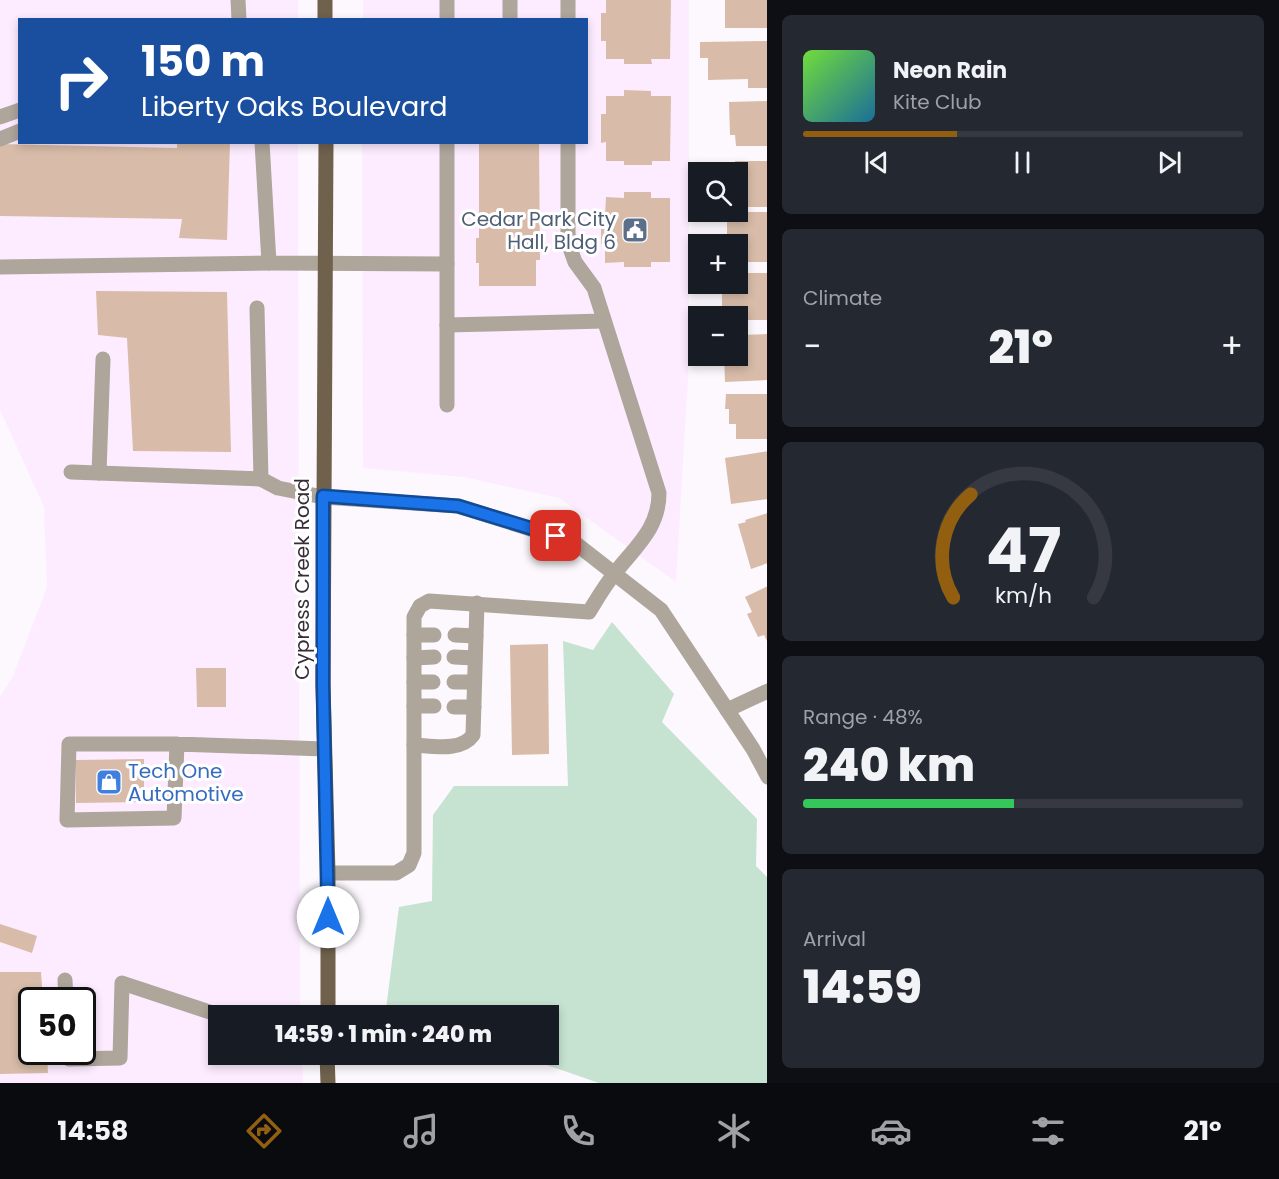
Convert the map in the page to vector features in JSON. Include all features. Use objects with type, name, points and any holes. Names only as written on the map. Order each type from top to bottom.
[{"type":"main road","points":[[325,0],[325,18]]},
{"type":"main road","name":"Cypress Creek Road","points":[[326,144],[327,265],[323,496],[328,1005]]},
{"type":"main road","points":[[327,1065],[328,1083]]},
{"type":"street","points":[[238,0],[239,18]]},
{"type":"street","points":[[447,0],[447,18]]},
{"type":"street","points":[[510,0],[510,18]]},
{"type":"street","points":[[568,0],[568,18]]},
{"type":"street","points":[[0,117],[18,111]]},
{"type":"street","points":[[0,139],[18,132]]},
{"type":"street","points":[[262,144],[269,263]]},
{"type":"street","points":[[447,144],[447,405]]},
{"type":"street","points":[[328,873],[396,873],[409,865],[414,853],[414,617],[420,606],[429,601],[589,612],[614,573],[654,522],[659,507],[659,494],[594,288],[575,262],[570,248],[568,144]]},
{"type":"street","points":[[0,267],[269,263],[447,264]]},
{"type":"street","points":[[257,308],[261,479]]},
{"type":"street","points":[[447,325],[604,321]]},
{"type":"street","points":[[99,473],[103,359]]},
{"type":"street","points":[[71,472],[261,479],[278,488],[323,496],[458,506],[575,543],[661,610],[753,749],[767,775]]},
{"type":"street","points":[[414,746],[461,746],[473,735],[477,603]]},
{"type":"street","points":[[414,635],[434,634]]},
{"type":"street","points":[[455,635],[476,636]]},
{"type":"street","points":[[414,658],[434,657]]},
{"type":"street","points":[[454,657],[475,658]]},
{"type":"street","points":[[414,682],[433,682]]},
{"type":"street","points":[[454,682],[474,682]]},
{"type":"street","points":[[727,710],[767,691]]},
{"type":"street","points":[[414,706],[434,706]]},
{"type":"street","points":[[454,707],[474,707]]},
{"type":"street","points":[[177,744],[174,818],[67,820],[69,744],[177,744],[324,750]]},
{"type":"street","points":[[65,980],[65,987]]},
{"type":"street","points":[[96,1058],[120,1058],[122,983],[208,1011]]},
{"type":"shaded area","points":[[0,0],[298,0],[298,18],[18,18],[18,144],[298,144],[300,1005],[208,1005],[208,1065],[302,1065],[303,1083],[0,1083],[0,697],[13,676],[47,587],[44,507],[0,410]]},
{"type":"shaded area","points":[[363,0],[689,0],[689,366],[676,582],[559,498],[464,477],[363,468],[362,144],[588,144],[588,18],[363,18]]},
{"type":"green space","points":[[612,622],[674,694],[662,722],[757,819],[756,866],[767,877],[767,1083],[599,1083],[547,1065],[559,1065],[559,1005],[387,1005],[399,907],[432,901],[433,815],[454,786],[568,786],[563,641],[593,650]]},
{"type":"building","points":[[606,0],[671,0],[670,59],[651,59],[652,64],[624,64],[624,59],[606,59],[606,41],[601,41],[601,13],[606,13]]},
{"type":"building","points":[[725,0],[767,0],[767,28],[725,28]]},
{"type":"building","points":[[767,41],[767,88],[748,88],[748,79],[708,80],[708,58],[700,58],[700,42]]},
{"type":"building","points":[[624,90],[651,91],[651,96],[671,96],[670,161],[652,161],[652,165],[624,165],[624,161],[606,161],[606,142],[601,143],[601,114],[606,114],[606,96],[624,96]]},
{"type":"building","points":[[767,101],[767,146],[736,146],[735,135],[730,135],[729,102]]},
{"type":"building","points":[[0,144],[177,148],[177,144],[230,144],[227,240],[179,238],[182,219],[0,216]]},
{"type":"building","points":[[479,144],[539,144],[540,260],[536,260],[536,286],[479,286],[476,238],[479,238]]},
{"type":"building","points":[[735,161],[767,161],[767,207],[748,207],[748,162]]},
{"type":"building","name":"Cedar Park City Hall, Bldg 6","points":[[624,192],[651,192],[651,198],[670,198],[670,262],[651,262],[651,267],[624,267],[624,262],[605,263],[605,244],[601,244],[601,216],[605,216],[606,197],[624,198]]},
{"type":"building","points":[[748,212],[767,212],[767,262],[748,262],[748,234],[727,234],[727,222],[748,222]]},
{"type":"building","points":[[748,273],[767,273],[767,320],[748,320],[748,306],[722,306],[722,294],[748,294]]},
{"type":"building","points":[[96,291],[227,292],[231,452],[133,451],[127,338],[98,335]]},
{"type":"building","points":[[767,334],[767,380],[725,382],[724,366],[748,366],[748,335]]},
{"type":"building","points":[[726,394],[767,394],[767,439],[736,439],[736,424],[729,424],[729,409],[725,409]]},
{"type":"building","points":[[767,451],[767,499],[731,504],[725,458]]},
{"type":"building","points":[[767,513],[767,563],[751,569],[738,524],[746,522],[745,520]]},
{"type":"building","points":[[767,586],[767,641],[764,635],[758,637],[747,614],[752,612],[745,597]]},
{"type":"building","points":[[548,644],[549,754],[512,755],[510,645]]},
{"type":"building","points":[[196,668],[226,668],[226,707],[197,707]]},
{"type":"building","points":[[144,759],[144,802],[76,803],[76,760]]},
{"type":"building","points":[[0,924],[37,936],[32,953],[0,942]]},
{"type":"building","points":[[0,972],[41,972],[42,987],[18,987],[18,1065],[48,1065],[48,1073],[0,1074]]},
{"type":"place","name":"Cedar Park City Hall, Bldg 6","points":[[635,230]]},
{"type":"place","name":"Tech One Automotive","points":[[109,782]]},
{"type":"route","points":[[328,917],[323,685],[323,496],[458,506],[556,536]]}]
